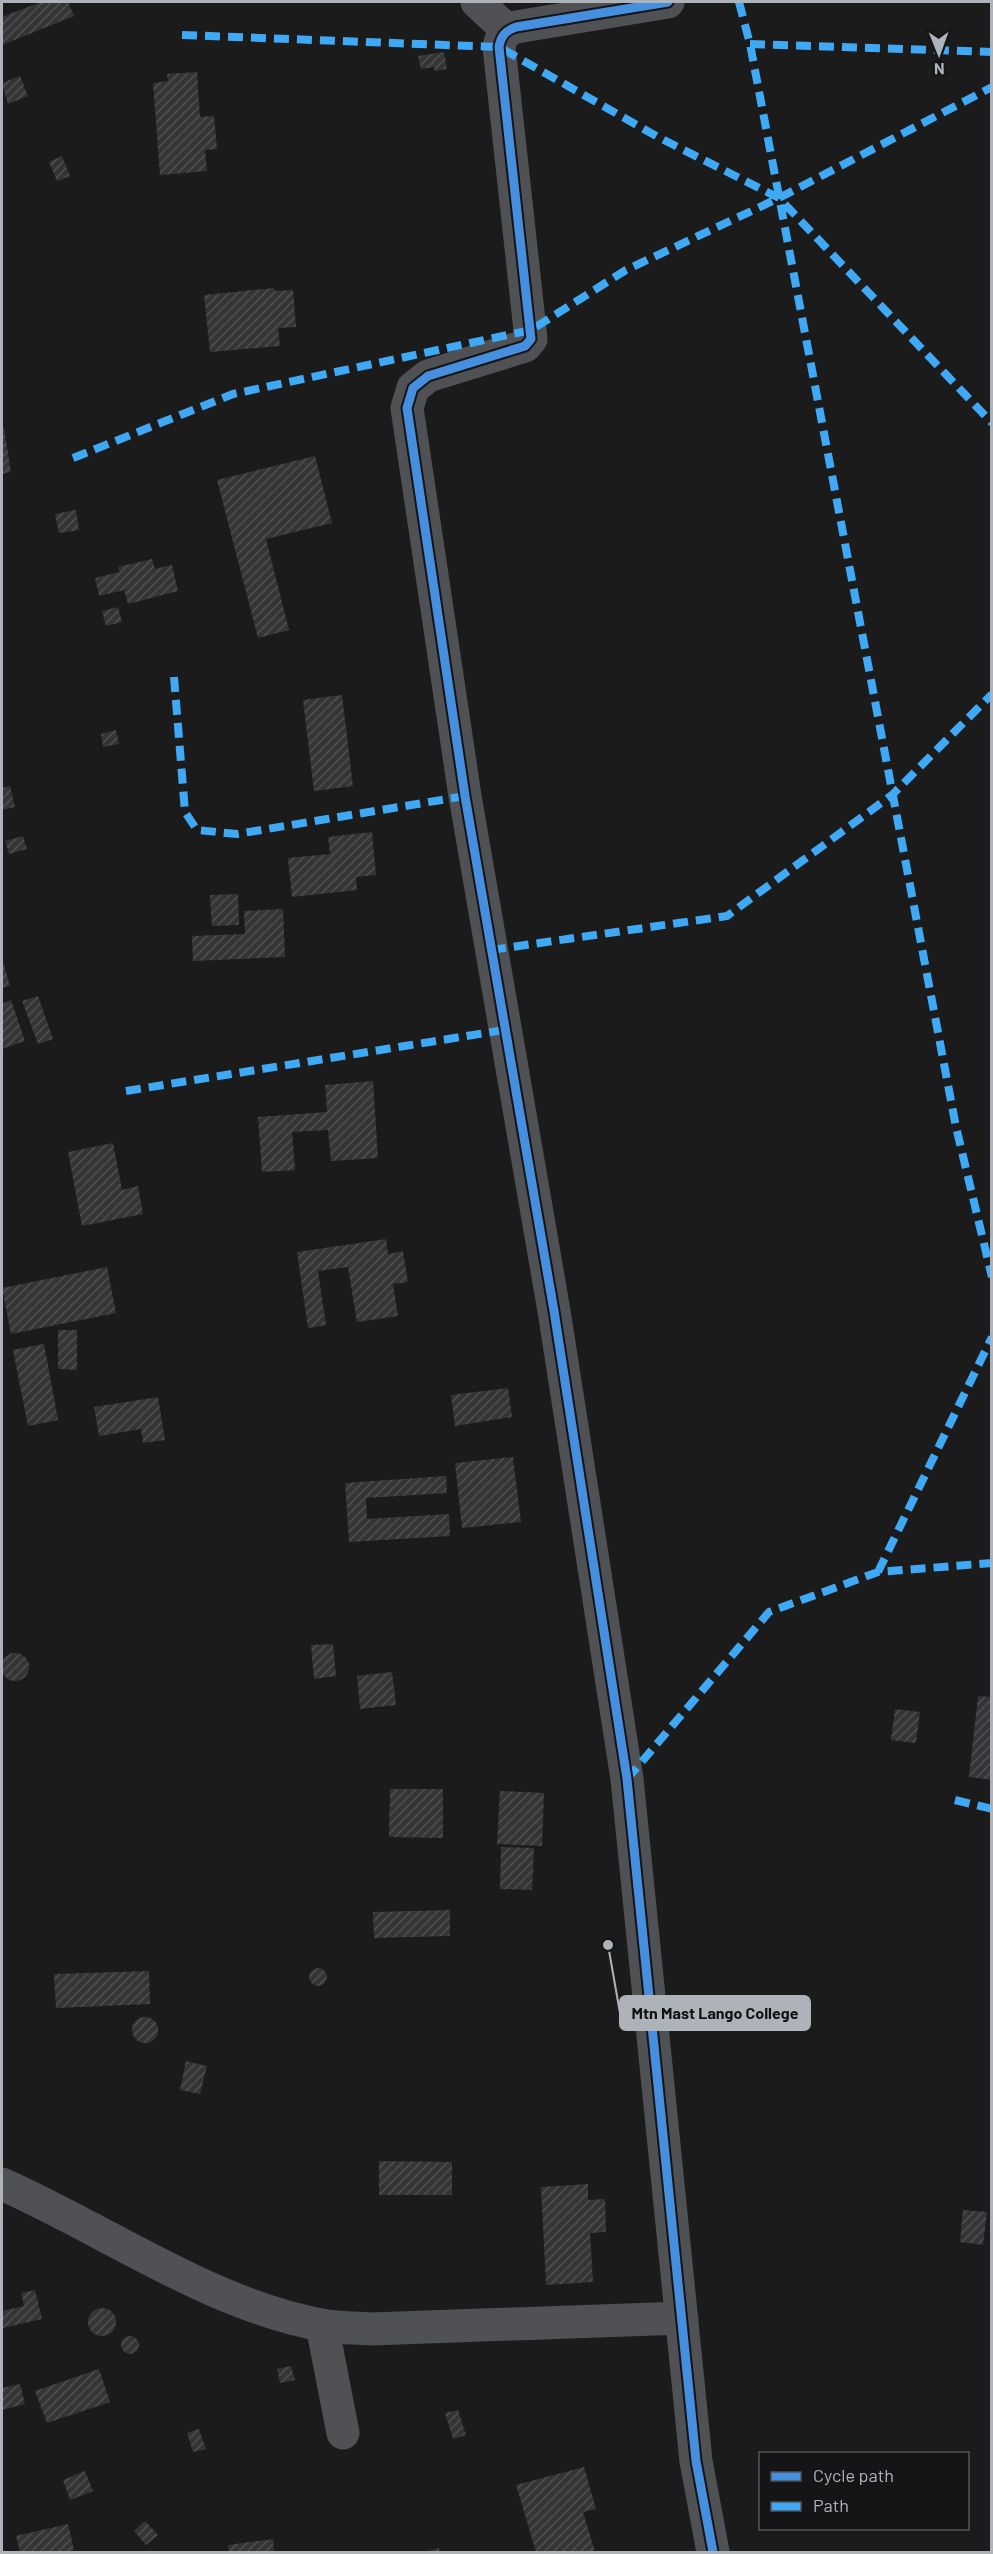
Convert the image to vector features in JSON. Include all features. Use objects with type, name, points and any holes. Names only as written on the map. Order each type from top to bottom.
[{"type":"street","points":[[477,2],[507,30]]},
{"type":"street","points":[[668,2],[507,30],[500,39],[499,48],[531,339],[525,346],[428,376],[413,388],[407,408],[465,796],[554,1311],[627,1779],[696,2461],[713,2553]]},
{"type":"street","points":[[2,2184],[212,2289],[249,2305],[322,2325],[371,2329],[682,2318]]},
{"type":"street","points":[[322,2325],[343,2433]]},
{"type":"building","points":[[41,2],[68,2],[74,16],[2,45],[2,17]]},
{"type":"building","points":[[444,52],[447,69],[435,71],[434,67],[421,69],[418,56]]},
{"type":"building","points":[[197,72],[200,117],[214,116],[217,149],[205,150],[207,171],[160,175],[153,83],[168,81],[167,74]]},
{"type":"building","points":[[20,76],[28,96],[8,104],[2,83]]},
{"type":"building","points":[[62,156],[70,176],[57,181],[49,162]]},
{"type":"building","points":[[274,288],[275,291],[293,290],[296,327],[278,328],[280,346],[210,352],[204,295]]},
{"type":"building","points":[[4,428],[11,472],[2,474],[2,429]]},
{"type":"building","points":[[315,456],[332,523],[266,539],[289,630],[258,638],[217,480]]},
{"type":"building","points":[[76,510],[79,530],[59,533],[55,514]]},
{"type":"building","points":[[152,559],[155,569],[172,565],[178,591],[128,604],[124,590],[99,596],[95,578],[120,572],[118,567]]},
{"type":"building","points":[[118,607],[122,622],[106,626],[102,611]]},
{"type":"building","points":[[342,695],[353,786],[314,791],[303,700]]},
{"type":"building","points":[[116,730],[119,744],[103,747],[101,734]]},
{"type":"building","points":[[10,786],[15,807],[2,810],[2,788]]},
{"type":"building","points":[[372,832],[376,875],[356,877],[357,890],[292,897],[288,858],[330,854],[328,837]]},
{"type":"building","points":[[23,836],[27,849],[9,854],[5,841]]},
{"type":"building","points":[[238,894],[239,925],[212,926],[210,895]]},
{"type":"building","points":[[283,909],[285,957],[193,961],[192,936],[245,934],[244,911]]},
{"type":"building","points":[[2,958],[10,986],[2,988]]},
{"type":"building","points":[[38,996],[53,1039],[38,1044],[22,1001]]},
{"type":"building","points":[[11,1000],[25,1041],[2,1049],[2,1004]]},
{"type":"building","points":[[373,1081],[378,1158],[331,1161],[328,1130],[292,1132],[295,1170],[262,1172],[258,1117],[327,1112],[325,1085]]},
{"type":"building","points":[[113,1143],[122,1190],[138,1186],[143,1214],[82,1226],[68,1152]]},
{"type":"building","points":[[386,1239],[388,1254],[403,1251],[408,1282],[393,1284],[398,1316],[357,1322],[348,1267],[318,1271],[326,1325],[308,1328],[297,1252]]},
{"type":"building","points":[[107,1267],[116,1313],[11,1334],[2,1288]]},
{"type":"building","points":[[58,1330],[77,1330],[77,1370],[58,1369]]},
{"type":"building","points":[[44,1344],[58,1420],[28,1426],[13,1350]]},
{"type":"building","points":[[508,1388],[512,1417],[455,1426],[451,1395]]},
{"type":"building","points":[[158,1397],[165,1440],[143,1443],[141,1429],[99,1436],[94,1407]]},
{"type":"building","points":[[513,1457],[521,1522],[462,1528],[455,1463]]},
{"type":"building","points":[[446,1476],[447,1493],[366,1498],[367,1519],[449,1514],[450,1536],[349,1542],[345,1483]]},
{"type":"building","points":[[333,1644],[336,1676],[314,1679],[311,1645]]},
{"type":"building","points":[[15,1653],[25,1657],[29,1667],[25,1677],[15,1681],[5,1677],[1,1667],[5,1657]]},
{"type":"building","points":[[392,1672],[396,1705],[360,1709],[357,1676]]},
{"type":"building","points":[[978,1696],[992,1697],[992,1780],[969,1777]]},
{"type":"building","points":[[895,1709],[920,1712],[916,1743],[891,1740]]},
{"type":"building","points":[[390,1789],[443,1789],[443,1838],[389,1837]]},
{"type":"building","points":[[500,1791],[544,1793],[542,1846],[497,1844]]},
{"type":"building","points":[[501,1847],[534,1848],[532,1890],[500,1889]]},
{"type":"building","points":[[450,1910],[450,1936],[374,1938],[373,1912]]},
{"type":"building","points":[[318,1968],[324,1971],[327,1977],[324,1983],[318,1986],[312,1983],[309,1977],[312,1971]]},
{"type":"building","points":[[149,1971],[150,2004],[56,2008],[54,1974]]},
{"type":"building","points":[[145,2017],[154,2021],[158,2030],[154,2039],[145,2043],[136,2039],[132,2030],[136,2021]]},
{"type":"building","points":[[186,2061],[207,2066],[200,2094],[180,2090]]},
{"type":"building","points":[[379,2161],[452,2162],[452,2195],[379,2195]]},
{"type":"building","points":[[588,2184],[588,2200],[605,2199],[606,2232],[590,2233],[593,2282],[546,2285],[541,2187]]},
{"type":"building","points":[[963,2210],[987,2212],[983,2245],[960,2242]]},
{"type":"building","points":[[35,2290],[42,2319],[3,2328],[2,2311],[24,2306],[21,2293]]},
{"type":"building","points":[[102,2308],[112,2312],[116,2322],[112,2332],[102,2336],[92,2332],[88,2322],[92,2312]]},
{"type":"building","points":[[130,2336],[136,2339],[139,2345],[136,2351],[130,2354],[124,2351],[121,2345],[124,2339]]},
{"type":"building","points":[[291,2366],[295,2380],[280,2383],[277,2369]]},
{"type":"building","points":[[99,2369],[110,2402],[47,2423],[35,2391]]},
{"type":"building","points":[[20,2384],[25,2404],[2,2410],[2,2388]]},
{"type":"building","points":[[458,2410],[466,2435],[453,2439],[445,2413]]},
{"type":"building","points":[[199,2429],[206,2449],[193,2452],[187,2433]]},
{"type":"building","points":[[584,2467],[596,2509],[583,2512],[595,2552],[536,2552],[516,2485]]},
{"type":"building","points":[[85,2471],[93,2491],[70,2500],[63,2480]]},
{"type":"building","points":[[145,2521],[158,2535],[146,2545],[134,2531]]},
{"type":"building","points":[[68,2524],[74,2550],[20,2552],[16,2536]]},
{"type":"building","points":[[273,2539],[274,2552],[229,2552],[228,2545]]},
{"type":"building","points":[[439,2548],[440,2552],[425,2552]]},
{"type":"marked path","points":[[739,2],[750,44],[956,1127],[992,1277]]},
{"type":"marked path","points":[[182,35],[499,47],[658,137],[779,198],[992,423]]},
{"type":"marked path","points":[[750,44],[992,52]]},
{"type":"marked path","points":[[73,458],[233,394],[531,330],[626,270],[779,198],[992,87]]},
{"type":"marked path","points":[[174,677],[185,812],[197,830],[237,834],[465,796]]},
{"type":"marked path","points":[[491,950],[727,916],[892,795],[992,694]]},
{"type":"marked path","points":[[126,1091],[504,1030]]},
{"type":"marked path","points":[[878,1572],[992,1337]]},
{"type":"marked path","points":[[627,1779],[769,1612],[878,1572],[992,1563]]},
{"type":"marked path","points":[[955,1800],[992,1809]]},
{"type":"cycle path","points":[[668,2],[516,27],[502,37],[499,47],[531,339],[525,346],[428,376],[413,388],[407,408],[465,796],[554,1311],[627,1779],[696,2461],[713,2552]]},
{"type":"place","name":"Mtn Mast Lango College","points":[[608,1945]]}]
